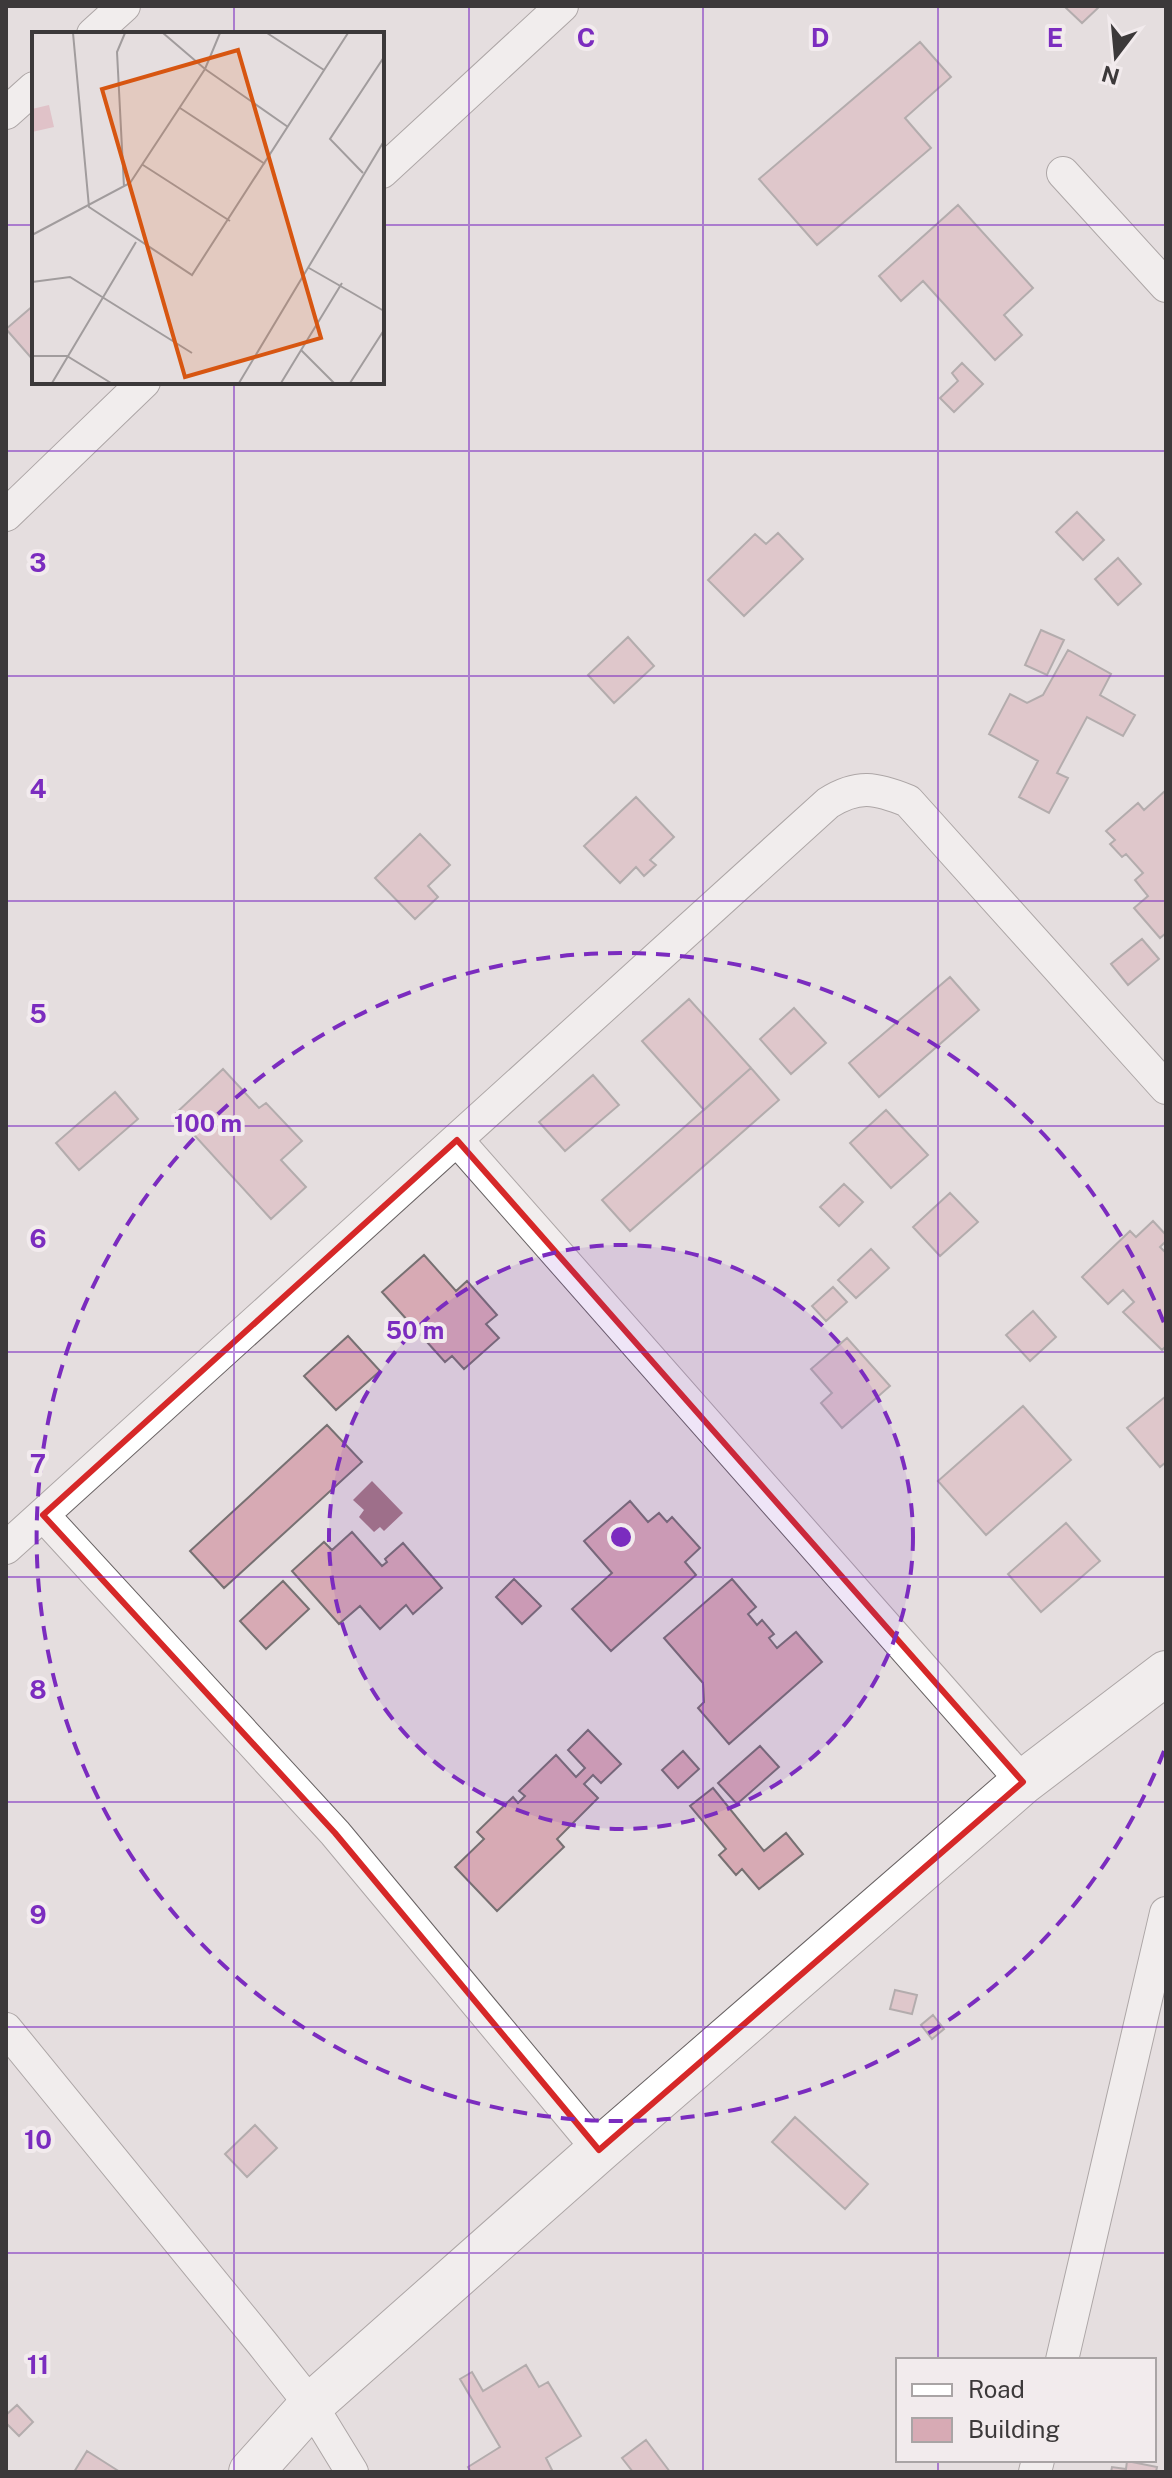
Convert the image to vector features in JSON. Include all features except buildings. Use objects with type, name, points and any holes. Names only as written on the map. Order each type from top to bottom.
[{"type":"street","points":[[95,32],[124,6]]},
{"type":"street","points":[[384,170],[562,6]]},
{"type":"street","points":[[6,113],[32,90]]},
{"type":"street","points":[[1063,173],[1166,286]]},
{"type":"street","points":[[6,515],[142,384]]},
{"type":"street","points":[[6,1548],[828,803],[845,792],[865,789],[887,792],[908,801],[1166,1088]]},
{"type":"street","points":[[457,1140],[1023,1782]]},
{"type":"street","points":[[43,1515],[335,1833],[599,2150]]},
{"type":"street","points":[[251,2472],[311,2405],[599,2150],[1023,1782],[1166,1673]]},
{"type":"street","points":[[1062,2358],[1166,1913]]},
{"type":"street","points":[[6,2029],[311,2405],[352,2472]]},
{"type":"highlighted area","points":[[457,1140],[1023,1782],[599,2150],[335,1833],[43,1515]]},
{"type":"shaded area","points":[[372,1481],[403,1513],[384,1531],[380,1527],[374,1532],[359,1517],[364,1510],[353,1500]]}]
